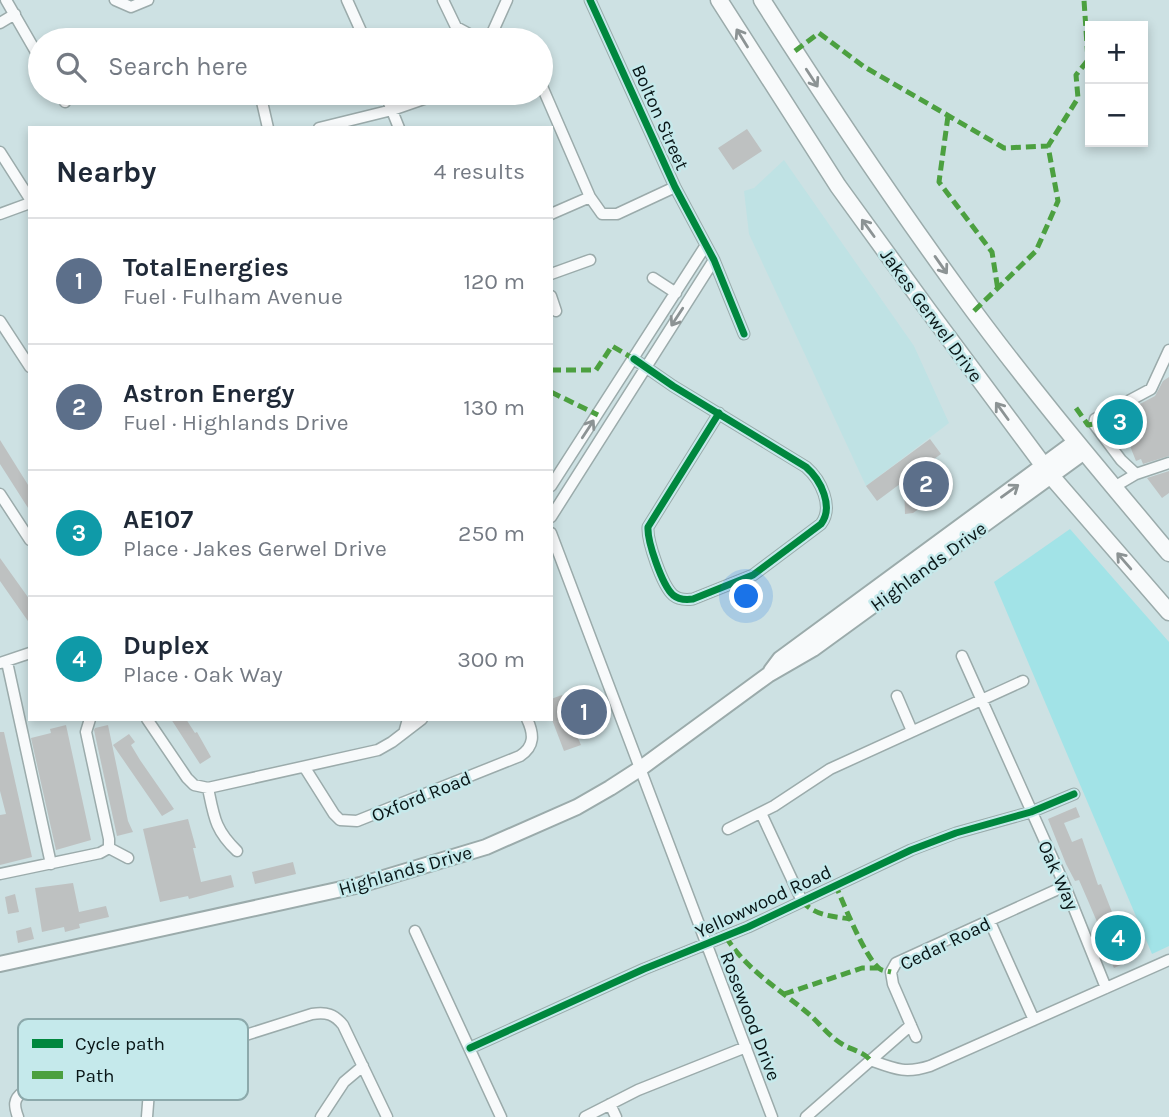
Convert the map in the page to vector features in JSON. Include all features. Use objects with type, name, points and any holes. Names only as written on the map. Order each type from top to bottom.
[{"type":"main road","name":"Jakes Gerwel Drive","points":[[719,0],[838,187],[1047,472],[1169,612]]},
{"type":"main road","name":"Jakes Gerwel Drive","points":[[762,0],[867,162],[953,282],[1080,447],[1169,553]]},
{"type":"main road","name":"Highlands Drive","points":[[0,964],[360,885],[486,847],[577,807],[641,768],[768,675],[780,659],[1080,447]]},
{"type":"street","points":[[6,0],[28,37]]},
{"type":"street","points":[[115,0],[131,7],[148,0]]},
{"type":"street","points":[[347,0],[360,28]]},
{"type":"street","points":[[443,0],[458,28]]},
{"type":"street","points":[[494,28],[507,0]]},
{"type":"street","name":"Bolton Street","points":[[590,0],[675,187],[714,260],[744,334]]},
{"type":"street","points":[[0,23],[15,14]]},
{"type":"street","points":[[263,105],[268,126]]},
{"type":"street","points":[[390,105],[398,126]]},
{"type":"street","points":[[327,126],[406,105]]},
{"type":"street","points":[[550,105],[590,197],[599,211],[613,215],[675,187]]},
{"type":"street","points":[[0,152],[28,198]]},
{"type":"street","points":[[553,214],[590,197]]},
{"type":"street","points":[[0,214],[28,202]]},
{"type":"street","points":[[553,483],[706,245]]},
{"type":"street","points":[[553,273],[590,260]]},
{"type":"street","points":[[553,514],[714,260]]},
{"type":"street","points":[[653,278],[676,293]]},
{"type":"street","points":[[553,302],[556,311]]},
{"type":"street","points":[[0,321],[28,364]]},
{"type":"street","points":[[1136,474],[1121,460],[1094,424],[1095,419],[1151,389],[1169,351]]},
{"type":"street","points":[[634,359],[812,472],[826,500],[827,513],[821,524],[754,575],[693,599],[682,600],[667,588],[650,544],[648,527],[719,413]]},
{"type":"street","points":[[1114,488],[1136,474],[1169,463]]},
{"type":"street","points":[[0,494],[28,537]]},
{"type":"street","name":"Rosewood Drive","points":[[553,538],[772,1117]]},
{"type":"street","points":[[28,654],[3,663],[51,864]]},
{"type":"street","name":"Oak Way","points":[[962,656],[1065,886],[1106,988]]},
{"type":"street","points":[[728,829],[761,813],[830,769],[1023,681]]},
{"type":"street","points":[[897,696],[912,731]]},
{"type":"street","points":[[89,721],[86,732],[110,839],[109,848]]},
{"type":"street","points":[[148,721],[187,778],[194,785],[208,788],[378,750],[419,721]]},
{"type":"street","points":[[404,733],[407,721]]},
{"type":"street","name":"Oxford Road","points":[[305,768],[334,814],[340,820],[357,821],[520,756],[527,751],[533,737],[528,721]]},
{"type":"street","points":[[208,788],[215,824],[237,851]]},
{"type":"street","name":"Yellowwood Road","points":[[470,1048],[613,983],[707,945],[934,841],[1031,812],[1074,794]]},
{"type":"street","points":[[761,813],[802,901]]},
{"type":"street","points":[[0,874],[100,853],[109,848]]},
{"type":"street","points":[[109,848],[128,858]]},
{"type":"street","name":"Cedar Road","points":[[916,1037],[893,984],[891,972],[896,963],[1065,886]]},
{"type":"street","points":[[990,922],[1034,1020]]},
{"type":"street","points":[[415,931],[501,1117]]},
{"type":"street","points":[[870,1060],[898,1070],[918,1070],[1169,960]]},
{"type":"street","points":[[248,1034],[312,1014],[325,1012],[335,1016],[343,1025],[387,1117]]},
{"type":"street","points":[[806,1117],[911,1025]]},
{"type":"street","points":[[585,1117],[746,1047]]},
{"type":"street","points":[[321,1117],[344,1082],[363,1066]]},
{"type":"street","points":[[18,1096],[15,1102],[18,1117]]},
{"type":"street","points":[[610,1104],[616,1117]]},
{"type":"shaded area","points":[[784,160],[914,346],[949,423],[866,486],[749,234],[744,191],[754,188]]},
{"type":"shaded area","points":[[1070,529],[1169,642],[1169,946],[1152,954],[994,582]]},
{"type":"building","points":[[747,129],[762,151],[733,170],[718,148]]},
{"type":"building","points":[[1169,377],[1169,456],[1143,464],[1141,459],[1136,461],[1130,446],[1106,422],[1155,396],[1163,381]]},
{"type":"building","points":[[930,439],[941,454],[915,473],[943,470],[946,490],[913,513],[905,514],[904,481],[877,501],[866,486]]},
{"type":"building","points":[[0,440],[28,485],[28,508],[0,464]]},
{"type":"building","points":[[1169,471],[1169,493],[1162,498],[1147,478]]},
{"type":"building","points":[[0,558],[28,597],[28,621],[0,581]]},
{"type":"building","points":[[595,690],[607,719],[575,731],[581,745],[564,751],[553,721],[553,698],[562,695],[564,701]]},
{"type":"building","points":[[172,721],[187,721],[195,733],[197,732],[211,757],[200,764]]},
{"type":"building","points":[[66,725],[91,840],[56,850],[31,738],[51,733],[50,729]]},
{"type":"building","points":[[108,725],[128,821],[133,832],[117,836],[94,730]]},
{"type":"building","points":[[0,732],[4,732],[32,857],[0,865],[0,815],[6,814],[0,791]]},
{"type":"building","points":[[129,734],[135,742],[131,745],[140,760],[174,809],[162,816],[113,745]]},
{"type":"building","points":[[1076,807],[1080,817],[1064,823],[1072,842],[1082,838],[1098,885],[1101,884],[1119,930],[1131,924],[1137,937],[1127,941],[1134,959],[1114,968],[1099,938],[1103,936],[1079,880],[1075,881],[1066,864],[1048,819]]},
{"type":"building","points":[[188,819],[201,882],[231,875],[234,887],[189,899],[188,896],[160,902],[143,829]]},
{"type":"building","points":[[293,862],[296,874],[255,884],[252,872]]},
{"type":"building","points":[[73,883],[79,912],[106,906],[109,917],[79,924],[80,928],[65,932],[64,927],[42,932],[35,888]]},
{"type":"building","points":[[15,894],[19,912],[8,914],[5,897]]},
{"type":"building","points":[[31,927],[34,939],[18,943],[16,931]]},
{"type":"marked path","points":[[974,311],[1036,251],[1058,201],[1048,146],[1078,98],[1076,75],[1088,60],[1084,0]]},
{"type":"marked path","points":[[795,51],[819,33],[863,66],[1004,148],[1048,146]]},
{"type":"marked path","points":[[948,116],[939,182],[992,252],[998,290]]},
{"type":"marked path","points":[[553,370],[596,370],[612,346],[634,359]]},
{"type":"marked path","points":[[553,393],[598,415]]},
{"type":"marked path","points":[[1076,408],[1088,425],[1094,424]]},
{"type":"marked path","points":[[835,884],[855,930],[874,964],[891,972]]},
{"type":"marked path","points":[[802,901],[818,912],[850,919]]},
{"type":"marked path","points":[[726,937],[743,960],[810,1015],[833,1038],[870,1060]]},
{"type":"marked path","points":[[784,994],[862,968],[879,968]]},
{"type":"cycle path","points":[[590,0],[675,187],[714,260],[744,334]]},
{"type":"cycle path","points":[[634,359],[673,386],[806,467],[817,479],[826,502],[825,517],[821,524],[753,575],[693,599],[678,598],[669,590],[660,573],[648,527],[719,413]]},
{"type":"cycle path","points":[[470,1048],[644,969],[748,927],[911,850],[956,833],[1031,812],[1074,794]]},
{"type":"place","name":"AE107","points":[[1120,422]]},
{"type":"place","name":"Astron Energy","points":[[926,484]]},
{"type":"place","name":"TotalEnergies","points":[[584,712]]},
{"type":"place","name":"Duplex","points":[[1118,938]]}]
